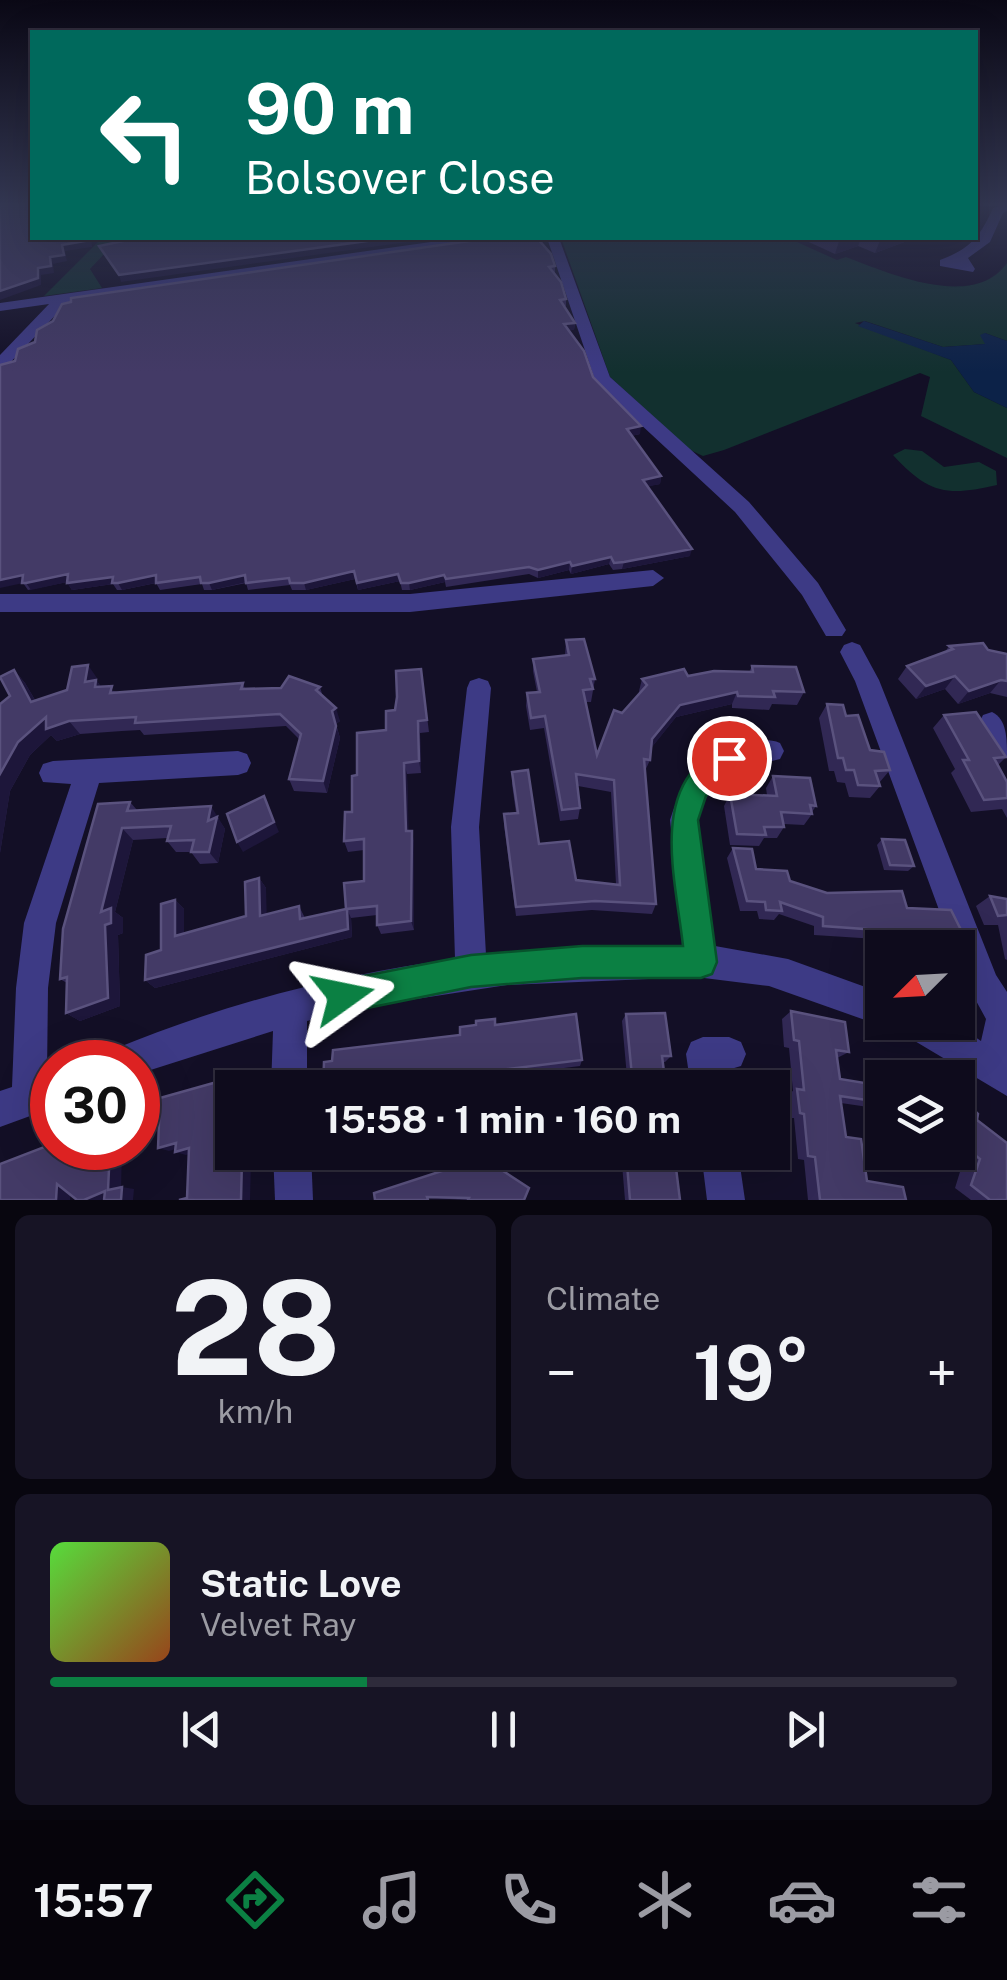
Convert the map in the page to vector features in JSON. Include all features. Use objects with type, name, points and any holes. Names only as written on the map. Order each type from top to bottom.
[{"type":"street","points":[[0,306],[327,260]]},
{"type":"street","points":[[561,260],[602,378],[742,507],[810,588],[868,680],[984,986],[1005,1014],[1000,1073],[950,1040]]},
{"type":"street","points":[[0,364],[64,297]]},
{"type":"street","points":[[0,603],[410,603],[652,578]]},
{"type":"street","points":[[471,971],[465,826],[479,688]]},
{"type":"street","points":[[992,724],[1007,746]]},
{"type":"street","points":[[701,962],[684,820],[688,803],[694,788],[715,766],[744,752],[771,751]]},
{"type":"street","points":[[53,774],[238,763]]},
{"type":"street","points":[[27,1100],[32,988],[40,923],[88,772]]},
{"type":"street","points":[[160,1050],[290,1008],[471,971],[582,962],[730,963],[828,986],[865,1002]]},
{"type":"street","points":[[290,1008],[290,1070]]},
{"type":"street","points":[[705,1070],[703,1054],[729,1054]]},
{"type":"street","points":[[293,1170],[294,1200]]},
{"type":"street","points":[[722,1170],[726,1200]]},
{"type":"green space","points":[[80,260],[98,260],[90,269],[102,288],[44,296]]},
{"type":"green space","points":[[569,260],[854,260],[907,279],[953,286],[974,285],[992,277],[1007,263],[1007,341],[985,333],[986,344],[943,347],[865,321],[855,323],[951,360],[974,392],[1007,408],[1007,458],[921,416],[930,377],[920,373],[703,456],[690,450],[610,377]]},
{"type":"green space","points":[[905,449],[922,451],[944,467],[979,462],[996,471],[997,485],[964,491],[939,489],[917,477],[893,455]]},
{"type":"water","points":[[864,321],[943,347],[985,344],[980,335],[985,333],[1007,341],[1007,408],[974,392],[951,360],[858,326]]},
{"type":"building","points":[[0,260],[50,260],[51,266],[38,268],[38,278],[0,291]]},
{"type":"building","points":[[109,260],[228,260],[119,275]]},
{"type":"building","points":[[334,260],[553,260],[555,266],[549,267],[561,282],[566,299],[560,300],[575,323],[564,324],[584,351],[593,377],[641,426],[627,429],[661,476],[643,480],[692,549],[624,562],[614,563],[611,557],[572,566],[570,562],[538,570],[529,567],[446,579],[444,575],[409,583],[401,583],[398,574],[357,583],[354,571],[304,583],[290,583],[289,578],[246,583],[245,575],[209,583],[201,583],[200,577],[156,583],[156,575],[118,583],[112,583],[113,577],[67,583],[68,574],[26,583],[22,583],[23,575],[0,580],[0,365],[15,361],[18,349],[35,342],[37,330],[53,321],[62,304],[71,302],[71,298]]},
{"type":"building","points":[[584,639],[595,679],[590,679],[593,689],[583,690],[597,755],[614,710],[622,713],[647,685],[642,679],[684,669],[688,676],[714,671],[753,672],[752,666],[796,667],[804,692],[773,691],[775,697],[738,696],[737,692],[680,705],[652,739],[650,760],[644,759],[656,904],[595,901],[516,907],[504,814],[518,813],[512,772],[528,770],[539,844],[569,841],[576,880],[620,885],[614,780],[576,774],[580,808],[562,810],[545,716],[531,718],[527,693],[540,692],[533,659],[569,655],[566,640]]},
{"type":"building","points":[[983,643],[988,650],[1007,654],[1007,681],[969,691],[955,676],[926,686],[907,666],[953,649],[949,646]]},
{"type":"building","points":[[88,665],[85,682],[96,680],[95,687],[112,686],[110,693],[243,683],[241,689],[281,688],[289,676],[320,687],[316,690],[336,708],[332,711],[336,726],[323,781],[289,779],[301,734],[280,714],[135,723],[136,717],[69,721],[46,729],[46,717],[18,742],[0,774],[0,704],[10,696],[0,677],[14,670],[31,702],[67,690],[72,667]]},
{"type":"building","points":[[421,669],[427,720],[418,721],[419,761],[404,763],[406,831],[412,831],[411,921],[377,925],[377,906],[347,909],[348,929],[145,980],[146,955],[161,950],[161,904],[175,900],[175,936],[246,916],[245,882],[259,878],[260,916],[299,906],[300,919],[346,909],[344,883],[364,881],[364,839],[344,841],[345,812],[352,812],[352,776],[357,775],[357,733],[386,730],[386,711],[395,710],[396,671]]},
{"type":"building","points":[[827,704],[843,705],[846,716],[858,715],[870,750],[884,752],[890,770],[875,771],[880,786],[858,785],[854,770],[846,770],[843,758],[838,758]]},
{"type":"building","points":[[976,712],[1006,757],[994,758],[1007,782],[1007,798],[984,800],[963,760],[969,760],[944,715]]},
{"type":"building","points":[[773,776],[810,778],[816,806],[810,805],[812,814],[781,812],[784,827],[764,827],[766,835],[737,834],[730,794],[777,796]]},
{"type":"building","points":[[264,796],[274,822],[237,842],[227,814]]},
{"type":"building","points":[[130,802],[127,811],[211,806],[208,821],[217,817],[209,852],[191,852],[194,840],[167,841],[171,826],[122,828],[101,912],[111,908],[111,923],[105,925],[108,998],[66,1013],[67,977],[60,979],[63,929],[98,804]]},
{"type":"building","points":[[882,839],[905,840],[914,866],[890,865]]},
{"type":"building","points":[[733,848],[752,849],[756,869],[787,871],[790,881],[827,893],[902,891],[907,908],[951,910],[961,930],[823,926],[823,917],[780,902],[782,911],[766,910],[765,902],[747,901]]},
{"type":"building","points":[[990,896],[1007,899],[1007,915],[998,916]]},
{"type":"building","points":[[791,1011],[845,1022],[849,1052],[836,1050],[840,1079],[865,1083],[865,1100],[840,1096],[846,1137],[861,1139],[867,1181],[903,1187],[906,1200],[820,1200],[815,1157],[808,1156],[804,1114],[800,1113],[797,1089],[804,1090],[799,1041],[794,1040]]},
{"type":"building","points":[[665,1013],[671,1056],[662,1056],[664,1070],[631,1070],[626,1014]]},
{"type":"building","points":[[576,1014],[582,1060],[499,1070],[324,1070],[324,1062],[332,1061],[333,1050],[460,1035],[460,1027],[476,1025],[476,1021],[495,1019],[495,1025]]},
{"type":"building","points":[[215,1083],[215,1170],[242,1170],[241,1200],[179,1200],[187,1198],[189,1148],[175,1152],[176,1143],[160,1147],[160,1098]]},
{"type":"building","points":[[975,1111],[977,1120],[1007,1143],[1007,1200],[990,1200],[971,1185],[980,1159],[975,1155]]},
{"type":"building","points":[[30,1152],[30,1170],[109,1170],[108,1190],[122,1187],[121,1200],[104,1200],[105,1191],[77,1200],[57,1184],[56,1200],[0,1200],[0,1164]]},
{"type":"building","points":[[445,1170],[502,1170],[529,1188],[524,1200],[375,1200],[374,1193]]},
{"type":"building","points":[[628,1170],[676,1170],[680,1200],[630,1200]]},
{"type":"route","points":[[343,996],[471,971],[582,962],[701,962],[684,820],[694,788],[715,766],[729,758]]}]
